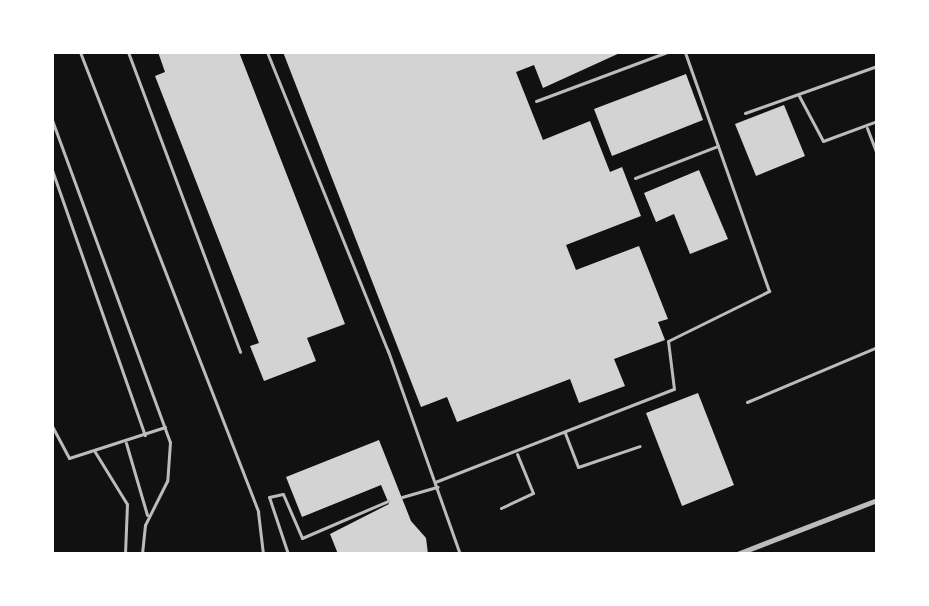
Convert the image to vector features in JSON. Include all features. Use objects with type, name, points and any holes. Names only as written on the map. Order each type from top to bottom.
[{"type":"street","points":[[737,554],[877,500]]},
{"type":"lane","points":[[80,52],[258,512],[263,554]]},
{"type":"lane","points":[[128,52],[240,352]]},
{"type":"lane","points":[[267,52],[438,487],[460,554]]},
{"type":"lane","points":[[536,101],[667,52]]},
{"type":"lane","points":[[435,482],[517,454],[674,389],[668,341],[769,291],[685,52]]},
{"type":"lane","points":[[745,113],[877,66]]},
{"type":"lane","points":[[798,94],[819,140],[877,121]]},
{"type":"lane","points":[[52,120],[165,427],[171,461],[147,518],[142,554]]},
{"type":"lane","points":[[866,126],[877,154]]},
{"type":"lane","points":[[635,178],[718,146]]},
{"type":"lane","points":[[52,170],[145,435]]},
{"type":"lane","points":[[747,402],[877,347]]},
{"type":"lane","points":[[52,426],[65,456],[95,452],[165,427]]},
{"type":"lane","points":[[565,433],[578,467],[640,446]]},
{"type":"lane","points":[[126,443],[142,479],[147,518]]},
{"type":"lane","points":[[95,452],[127,504],[125,554]]},
{"type":"lane","points":[[501,508],[533,493],[517,454]]},
{"type":"lane","points":[[402,497],[438,487]]},
{"type":"lane","points":[[288,554],[266,501],[278,492],[302,538],[388,501]]},
{"type":"building","points":[[158,52],[239,52],[345,324],[307,338],[316,361],[264,381],[250,346],[259,343],[155,76],[165,72]]},
{"type":"building","points":[[283,52],[622,52],[543,88],[534,65],[516,72],[543,140],[590,121],[610,172],[622,167],[641,216],[566,245],[576,270],[639,246],[668,319],[658,322],[665,340],[614,359],[625,386],[579,403],[570,379],[457,422],[447,397],[421,407]]},
{"type":"building","points":[[686,74],[703,120],[612,156],[594,109]]},
{"type":"building","points":[[784,105],[805,156],[756,176],[735,124]]},
{"type":"building","points":[[699,170],[728,239],[690,254],[674,214],[656,222],[644,193]]},
{"type":"building","points":[[698,393],[734,485],[682,506],[646,413]]},
{"type":"building","points":[[379,440],[411,521],[426,538],[428,554],[338,554],[330,534],[389,504],[381,485],[302,517],[286,477]]}]
